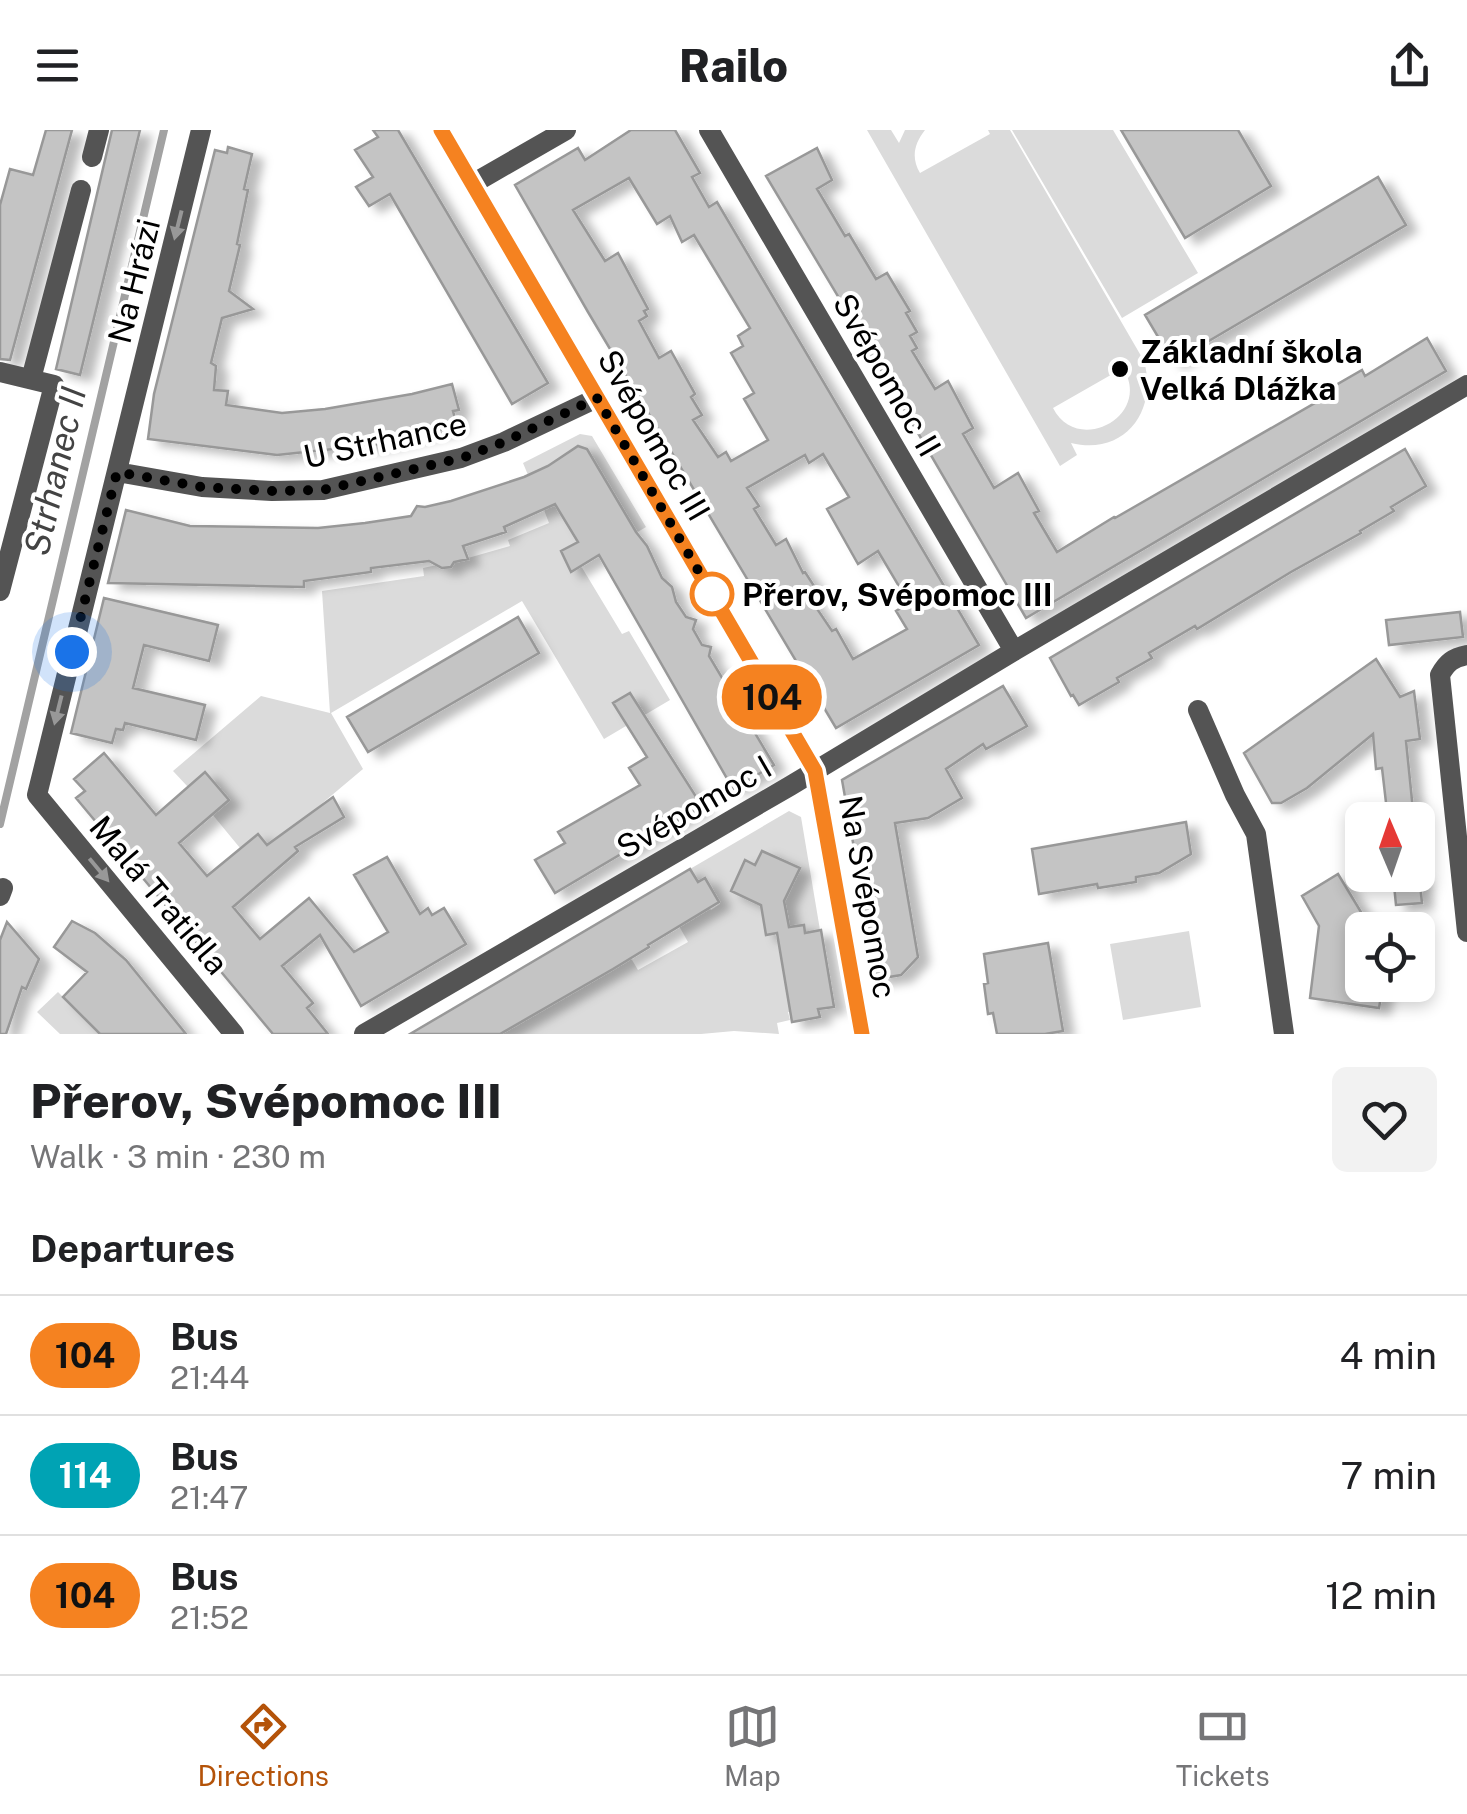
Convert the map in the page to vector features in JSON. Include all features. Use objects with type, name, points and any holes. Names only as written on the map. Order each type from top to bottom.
[{"type":"street","points":[[92,158],[100,130]]},
{"type":"street","name":"Na Hrázi","points":[[37,795],[201,130]]},
{"type":"street","name":"Svépomoc III","points":[[441,130],[815,771]]},
{"type":"street","points":[[474,184],[566,130]]},
{"type":"street","name":"Svépomoc II","points":[[708,130],[1014,651]]},
{"type":"street","points":[[30,379],[81,190]]},
{"type":"street","points":[[0,372],[54,385],[0,591]]},
{"type":"street","name":"Svépomoc I","points":[[364,1034],[1467,385]]},
{"type":"street","name":"U Strhance","points":[[117,472],[202,487],[323,490],[462,458],[597,398]]},
{"type":"street","points":[[1467,655],[1455,657],[1440,675],[1467,932]]},
{"type":"street","points":[[1198,710],[1256,834],[1284,1034]]},
{"type":"street","name":"Na Svépomoc","points":[[815,771],[862,1034]]},
{"type":"street","name":"Malá Tratidla","points":[[37,795],[234,1034]]},
{"type":"shaded area","points":[[867,130],[891,130],[899,143],[905,130],[925,130],[915,151],[920,173],[990,134],[988,130],[1010,130],[1144,361],[1146,397],[1133,426],[1107,443],[1071,443],[1077,455],[1060,466]],"holes":[[[1123,368],[1130,385],[1128,401],[1120,414],[1094,429],[1078,429],[1064,422],[1053,408]]]},
{"type":"shaded area","points":[[1012,130],[1113,130],[1198,273],[1122,318]]},
{"type":"shaded area","points":[[580,434],[592,436],[646,527],[584,564],[574,545],[562,552],[570,572],[581,566],[622,634],[629,631],[670,700],[604,739],[522,601],[331,713],[363,769],[269,848],[257,834],[240,848],[212,814],[205,773],[188,787],[173,771],[261,696],[330,713],[322,591],[424,576],[423,568],[447,567],[510,546],[508,540],[549,523],[544,510],[604,479],[587,449],[578,447],[528,475],[523,463]]},
{"type":"shaded area","points":[[789,811],[801,817],[820,930],[805,933],[789,927],[787,918],[763,922],[766,935],[775,934],[778,941],[790,1012],[790,1020],[777,1023],[779,1034],[494,1034],[488,1005],[480,992],[514,973],[515,998],[527,1019],[622,963],[607,935],[597,940],[589,928],[607,918],[638,970],[688,942],[679,926],[720,904],[705,879],[698,882],[690,869]]},
{"type":"shaded area","points":[[1189,931],[1201,1007],[1123,1020],[1110,944]]},
{"type":"shaded area","points":[[58,992],[100,1034],[60,1034],[37,1012]]},
{"type":"building","points":[[46,130],[72,130],[10,360],[0,359],[0,205],[10,169],[33,175]]},
{"type":"building","points":[[112,130],[140,130],[80,375],[56,369]]},
{"type":"building","points":[[373,130],[398,130],[548,383],[512,404],[390,194],[369,206],[356,187],[373,177],[355,150],[378,137]]},
{"type":"building","points":[[631,130],[675,130],[700,173],[692,177],[709,207],[717,202],[979,645],[836,728],[515,185],[578,148],[585,160]],"holes":[[[629,178],[657,224],[670,216],[682,242],[694,235],[750,328],[738,336],[743,346],[731,353],[754,393],[744,399],[768,440],[731,461],[726,452],[718,457],[693,420],[702,415],[671,351],[659,358],[639,321],[647,316],[644,311],[648,309],[618,253],[605,261],[573,210]],[[823,454],[849,497],[827,509],[858,564],[878,551],[909,603],[896,611],[907,629],[853,659],[836,629],[832,631],[807,594],[816,589],[786,539],[776,545],[754,509],[759,506],[747,488],[805,455],[809,463]]]},
{"type":"building","points":[[1121,130],[1238,130],[1271,186],[1185,238]]},
{"type":"building","points":[[228,147],[252,154],[244,189],[248,190],[237,244],[240,245],[229,291],[253,309],[222,318],[211,363],[216,366],[214,390],[228,391],[226,405],[282,413],[325,409],[452,384],[459,410],[453,411],[457,426],[381,444],[277,455],[148,439],[154,394],[215,150],[227,153]]},
{"type":"building","points":[[817,148],[832,180],[817,189],[876,279],[887,273],[910,311],[906,313],[917,332],[910,336],[917,348],[912,351],[935,389],[948,381],[973,428],[963,434],[994,488],[1018,473],[1039,511],[1034,513],[1057,552],[1320,400],[1317,396],[1362,370],[1365,376],[1427,338],[1446,371],[1026,618],[873,356],[867,359],[857,342],[863,338],[766,176]]},
{"type":"building","points":[[1378,177],[1406,225],[1173,362],[1145,315]]},
{"type":"building","points":[[578,446],[587,449],[647,546],[662,578],[672,587],[686,617],[696,620],[693,629],[702,645],[711,647],[709,656],[774,765],[733,789],[599,555],[571,572],[561,551],[578,542],[555,504],[504,527],[506,532],[463,546],[468,559],[454,562],[451,567],[442,568],[429,561],[371,568],[371,572],[304,581],[304,587],[108,583],[126,510],[190,526],[318,528],[365,523],[411,516],[417,506],[451,501],[524,477]]},
{"type":"building","points":[[1405,449],[1426,486],[1391,507],[1394,511],[1197,629],[1195,626],[1149,653],[1152,658],[1079,705],[1071,696],[1050,658]]},
{"type":"building","points":[[104,598],[218,625],[209,661],[144,645],[133,688],[205,705],[196,740],[125,723],[123,730],[116,729],[112,743],[71,733]]},
{"type":"building","points":[[1460,612],[1463,637],[1389,645],[1386,620]]},
{"type":"building","points":[[518,617],[539,653],[368,752],[347,717]]},
{"type":"building","points":[[1376,659],[1400,697],[1414,691],[1420,739],[1406,741],[1412,802],[1386,802],[1382,768],[1376,769],[1373,734],[1307,788],[1281,803],[1272,803],[1244,753]]},
{"type":"building","points":[[1003,686],[1027,726],[986,749],[983,744],[946,769],[962,798],[928,818],[895,823],[918,957],[901,975],[877,979],[842,780]]},
{"type":"building","points":[[630,693],[702,806],[555,893],[535,860],[565,843],[558,832],[640,785],[629,768],[647,757],[613,703]]},
{"type":"building","points":[[104,753],[156,815],[205,772],[229,800],[179,843],[207,876],[258,834],[267,845],[333,797],[344,817],[295,847],[298,851],[233,907],[260,939],[309,898],[354,952],[388,932],[354,875],[387,857],[420,914],[428,908],[432,915],[444,908],[466,944],[361,1006],[320,935],[282,966],[313,1003],[307,1008],[328,1034],[273,1034],[76,798],[85,791],[74,779]]},
{"type":"building","points":[[1186,822],[1191,854],[1159,873],[1136,877],[1136,882],[1039,894],[1032,849]]},
{"type":"building","points":[[762,851],[800,868],[784,901],[789,927],[804,925],[805,933],[821,930],[834,1007],[818,1009],[820,1017],[792,1022],[777,933],[766,935],[761,905],[731,891],[745,860],[755,865]]},
{"type":"building","points":[[690,869],[698,882],[705,878],[719,902],[613,969],[500,1034],[410,1034]]},
{"type":"building","points":[[1338,874],[1345,892],[1349,892],[1361,912],[1345,912],[1345,1002],[1380,1002],[1379,1008],[1310,998],[1319,926],[1302,896]]},
{"type":"building","points":[[1395,892],[1421,892],[1422,903],[1396,905]]},
{"type":"building","points":[[72,921],[95,933],[126,960],[186,1034],[100,1034],[63,997],[87,972],[54,947]]},
{"type":"building","points":[[7,922],[39,959],[26,989],[22,987],[6,1034],[0,1034],[0,940]]},
{"type":"building","points":[[1048,943],[1063,1031],[997,1034],[993,1013],[988,1014],[984,954]]},
{"type":"waterway","name":"Strhanec II","points":[[0,824],[164,130]]},
{"type":"bus line","name":"104","points":[[441,130],[815,771],[862,1034]]},
{"type":"place","name":"Základní škola Velká Dlážka","points":[[1120,369]]},
{"type":"place","name":"Přerov, Svépomoc III","points":[[712,594]]},
{"type":"route","points":[[72,652],[117,472],[202,487],[323,490],[462,458],[597,398],[712,594]]}]
